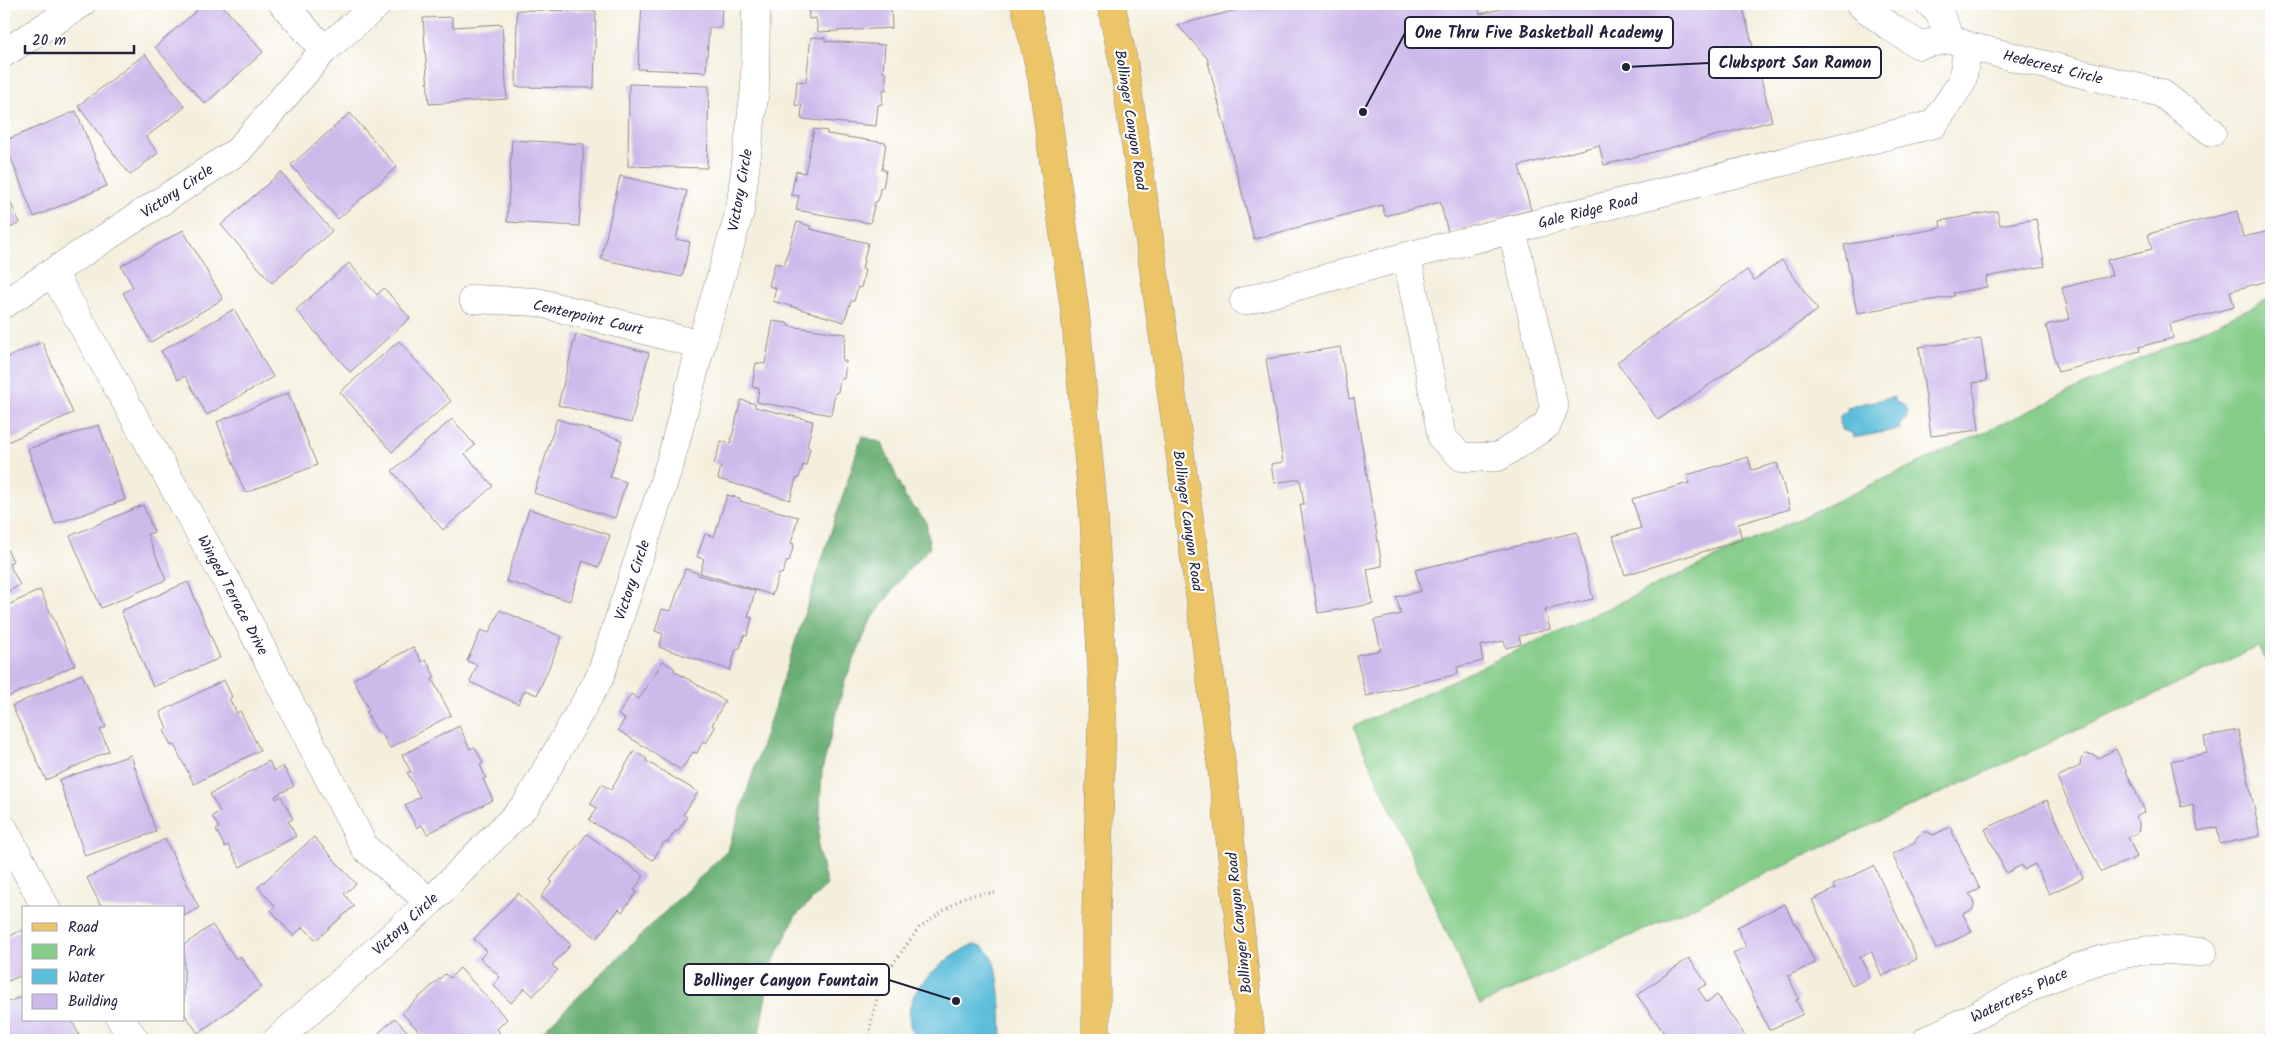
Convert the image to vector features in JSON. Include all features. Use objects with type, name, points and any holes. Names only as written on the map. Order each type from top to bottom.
[{"type":"main road","points":[[1025,4],[1042,78],[1075,312],[1094,517],[1103,690],[1096,914],[1096,1040]]},
{"type":"main road","name":"Bollinger Canyon Road","points":[[1111,4],[1124,66],[1188,515],[1238,893],[1251,1040]]},
{"type":"street","points":[[4,52],[81,4]]},
{"type":"street","points":[[283,4],[324,50]]},
{"type":"street","name":"Victory Circle","points":[[4,304],[238,150],[324,50],[378,4]]},
{"type":"street","name":"Victory Circle","points":[[277,1040],[430,902],[526,805],[600,677],[670,463],[700,344],[740,211],[755,88],[756,4]]},
{"type":"street","points":[[1860,4],[1890,27],[1919,45],[1959,42],[1938,10],[1930,4]]},
{"type":"street","name":"Gale Ridge Road","points":[[1244,301],[1407,256],[1934,124],[1962,82],[1959,42]]},
{"type":"street","name":"Hedecrest Circle","points":[[1959,42],[2162,93],[2212,132]]},
{"type":"street","points":[[1407,256],[1442,438],[1462,457],[1498,457],[1547,425],[1554,407],[1512,230]]},
{"type":"street","name":"Winged Terrace Drive","points":[[53,273],[229,585],[365,848],[430,902]]},
{"type":"street","name":"Centerpoint Court","points":[[473,299],[537,302],[700,344]]},
{"type":"street","points":[[4,829],[45,906]]},
{"type":"street","name":"Watercress Place","points":[[1939,1038],[2035,984],[2091,961],[2144,950],[2203,952]]},
{"type":"street","points":[[122,1022],[135,1040]]},
{"type":"path","points":[[871,1040],[870,1028],[886,973],[919,928],[962,898],[972,895],[996,893]]},
{"type":"green space","points":[[2271,298],[2271,667],[2258,647],[1480,1005],[1353,727]]},
{"type":"green space","points":[[862,436],[882,443],[905,497],[926,521],[930,547],[903,576],[870,622],[845,681],[822,770],[818,850],[827,885],[795,917],[771,967],[758,1040],[534,1040],[728,850]]},
{"type":"water","points":[[1894,397],[1894,401],[1905,406],[1908,411],[1905,420],[1899,425],[1900,429],[1853,438],[1852,433],[1842,430],[1839,423],[1840,416],[1848,410],[1847,407]]},
{"type":"water","points":[[972,945],[983,947],[990,954],[994,964],[1000,990],[1002,1040],[914,1040],[909,1018],[912,1000],[916,992],[936,969]]},
{"type":"building","points":[[204,4],[221,4],[263,52],[205,104],[155,47]]},
{"type":"building","points":[[642,4],[722,4],[721,28],[709,28],[706,72],[638,69]]},
{"type":"building","points":[[808,4],[896,4],[891,6],[892,28],[818,32],[816,18],[809,19]]},
{"type":"building","points":[[1260,4],[1477,4],[1480,14],[1501,9],[1500,4],[1742,4],[1772,121],[1604,165],[1599,145],[1519,166],[1531,210],[1448,232],[1440,202],[1385,216],[1382,205],[1254,239],[1207,58],[1178,25]]},
{"type":"building","points":[[517,10],[596,11],[594,88],[516,87]]},
{"type":"building","points":[[452,17],[453,27],[502,24],[507,99],[429,104],[423,18]]},
{"type":"building","points":[[811,37],[825,38],[825,41],[885,45],[883,72],[886,72],[886,90],[883,90],[882,104],[878,105],[876,126],[801,119],[802,106],[795,105],[797,81],[806,82]]},
{"type":"building","points":[[145,54],[185,107],[146,137],[158,153],[130,175],[78,106]]},
{"type":"building","points":[[629,84],[709,86],[707,168],[628,166]]},
{"type":"building","points":[[76,111],[107,186],[34,217],[4,141]]},
{"type":"building","points":[[350,113],[397,167],[338,219],[291,165]]},
{"type":"building","points":[[814,129],[827,131],[827,134],[886,143],[882,170],[886,170],[883,188],[880,188],[878,201],[875,202],[870,223],[796,210],[799,196],[791,195],[796,171],[805,173]]},
{"type":"building","points":[[512,140],[584,144],[579,226],[507,222]]},
{"type":"building","points":[[281,172],[332,231],[272,283],[221,225]]},
{"type":"building","points":[[620,176],[687,191],[676,239],[690,242],[682,277],[601,259]]},
{"type":"building","points":[[4,189],[20,223],[4,231]]},
{"type":"building","points":[[1997,211],[2000,225],[2036,219],[2045,266],[1986,277],[1987,287],[1953,293],[1954,296],[1857,313],[1844,245],[1941,228],[1940,221]]},
{"type":"building","points":[[2237,211],[2243,237],[2270,231],[2271,280],[2230,291],[2234,307],[2170,324],[2173,338],[2139,347],[2140,351],[2058,372],[2046,325],[2070,319],[2062,288],[2112,275],[2107,260],[2152,249],[2148,234]]},
{"type":"building","points":[[797,222],[810,226],[810,229],[868,243],[862,269],[865,270],[861,288],[858,287],[854,301],[851,301],[844,322],[773,301],[776,288],[769,286],[775,263],[784,265]]},
{"type":"building","points":[[183,230],[223,299],[151,342],[123,293],[133,287],[121,266]]},
{"type":"building","points":[[1782,260],[1818,310],[1658,420],[1617,362],[1747,270],[1754,280]]},
{"type":"building","points":[[349,263],[377,295],[384,288],[410,318],[350,372],[296,310]]},
{"type":"building","points":[[234,309],[273,377],[207,415],[185,376],[178,380],[161,351]]},
{"type":"building","points":[[773,321],[787,323],[788,326],[846,334],[842,361],[846,361],[844,379],[840,379],[831,415],[757,402],[759,388],[752,387],[756,363],[765,364]]},
{"type":"building","points":[[576,334],[649,353],[631,423],[558,405]]},
{"type":"building","points":[[1981,339],[1987,381],[1973,383],[1979,430],[1931,436],[1919,347]]},
{"type":"building","points":[[399,341],[451,401],[392,452],[340,392]]},
{"type":"building","points":[[42,342],[73,413],[5,443],[4,359]]},
{"type":"building","points":[[1340,347],[1349,399],[1354,398],[1382,566],[1367,569],[1373,604],[1318,613],[1300,504],[1304,504],[1300,479],[1274,483],[1271,464],[1283,462],[1266,359]]},
{"type":"building","points":[[288,393],[317,465],[245,493],[217,422]]},
{"type":"building","points":[[741,400],[755,404],[755,407],[813,421],[807,447],[810,448],[806,466],[803,465],[799,478],[796,479],[790,500],[718,479],[721,466],[714,464],[721,441],[730,444]]},
{"type":"building","points":[[452,419],[475,445],[465,454],[493,486],[443,530],[392,471]]},
{"type":"building","points":[[557,419],[622,440],[610,477],[626,482],[615,518],[534,493]]},
{"type":"building","points":[[99,425],[125,500],[55,524],[28,449]]},
{"type":"building","points":[[1748,457],[1752,470],[1777,463],[1790,509],[1738,524],[1742,540],[1625,575],[1613,536],[1641,528],[1632,499],[1689,483],[1687,475]]},
{"type":"building","points":[[727,495],[740,498],[740,501],[798,517],[791,543],[794,544],[789,562],[787,561],[782,574],[779,574],[772,595],[700,573],[704,559],[697,557],[705,534],[714,537]]},
{"type":"building","points":[[143,505],[154,532],[147,534],[166,580],[101,608],[70,536]]},
{"type":"building","points":[[529,509],[610,535],[599,567],[583,561],[570,601],[506,581]]},
{"type":"building","points":[[1577,532],[1593,599],[1545,610],[1550,629],[1519,636],[1521,644],[1506,648],[1504,641],[1480,646],[1483,661],[1457,667],[1458,674],[1366,696],[1356,655],[1381,650],[1374,620],[1401,614],[1396,597],[1421,591],[1415,570]]},
{"type":"building","points":[[4,544],[13,561],[9,564],[20,585],[4,594]]},
{"type":"building","points":[[685,569],[698,573],[698,575],[755,591],[748,617],[752,618],[747,636],[744,635],[740,648],[736,649],[730,670],[659,647],[663,634],[655,631],[662,609],[671,611]]},
{"type":"building","points":[[188,582],[220,658],[153,687],[121,611]]},
{"type":"building","points":[[40,590],[75,665],[4,699],[4,607]]},
{"type":"building","points":[[500,610],[562,637],[537,695],[525,690],[518,704],[470,682],[477,665],[467,661],[481,630],[489,633]]},
{"type":"building","points":[[413,647],[422,662],[426,660],[435,677],[432,679],[451,715],[390,748],[381,732],[378,733],[366,712],[369,710],[353,679]]},
{"type":"building","points":[[663,661],[675,669],[674,671],[725,701],[712,725],[715,727],[706,743],[703,741],[697,753],[693,752],[681,770],[618,730],[625,719],[618,715],[631,694],[639,699]]},
{"type":"building","points":[[82,674],[106,727],[100,730],[109,751],[46,780],[12,706]]},
{"type":"building","points":[[224,680],[232,697],[229,699],[237,713],[240,711],[260,750],[194,784],[174,745],[171,746],[164,730],[167,728],[160,712]]},
{"type":"building","points":[[459,726],[470,749],[475,747],[483,763],[480,765],[486,778],[483,779],[493,800],[427,834],[422,825],[417,828],[405,805],[420,797],[407,772],[411,772],[402,755]]},
{"type":"building","points":[[2238,730],[2260,836],[2220,844],[2217,827],[2198,831],[2193,804],[2181,807],[2171,761],[2207,753],[2204,737]]},
{"type":"building","points":[[2116,749],[2145,812],[2135,817],[2139,822],[2139,829],[2137,833],[2128,837],[2137,857],[2101,872],[2057,777],[2080,766],[2081,759],[2086,754],[2094,755],[2098,758]]},
{"type":"building","points":[[634,751],[647,759],[646,761],[698,792],[683,815],[687,817],[668,842],[664,842],[653,860],[589,820],[597,808],[590,804],[602,784],[611,790]]},
{"type":"building","points":[[131,755],[156,832],[85,856],[59,780]]},
{"type":"building","points":[[269,761],[274,771],[283,766],[294,786],[275,796],[276,799],[281,796],[293,819],[288,821],[296,836],[240,867],[228,845],[225,847],[216,830],[219,828],[212,816],[220,812],[210,794]]},
{"type":"building","points":[[2047,800],[2083,878],[2049,894],[2035,864],[2024,870],[2022,865],[2006,873],[1985,829]]},
{"type":"building","points":[[1950,827],[1980,889],[1969,894],[1974,899],[1974,906],[1972,910],[1963,914],[1972,932],[1936,949],[1892,854],[1915,843],[1916,838],[1922,832],[1928,832],[1933,835]]},
{"type":"building","points":[[587,834],[644,876],[634,890],[637,892],[622,912],[619,909],[597,938],[541,897],[552,882],[550,880]]},
{"type":"building","points":[[314,837],[356,884],[344,894],[354,906],[316,940],[303,927],[293,936],[271,910],[275,906],[258,887]]},
{"type":"building","points":[[165,839],[199,908],[185,915],[185,906],[101,906],[87,878]]},
{"type":"building","points":[[1874,866],[1917,959],[1882,976],[1871,951],[1860,957],[1870,977],[1852,986],[1812,900],[1835,889],[1833,885]]},
{"type":"building","points":[[518,893],[571,945],[552,965],[558,970],[533,996],[525,988],[511,1003],[493,985],[500,977],[480,958],[487,951],[474,939]]},
{"type":"building","points":[[1785,904],[1815,963],[1788,976],[1799,999],[1796,1000],[1803,1014],[1769,1030],[1733,953],[1746,947],[1737,927]]},
{"type":"building","points":[[212,925],[236,959],[240,956],[262,987],[198,1033],[185,1014],[185,944]]},
{"type":"building","points":[[22,930],[22,975],[4,983],[4,933],[6,938]]},
{"type":"building","points":[[1689,958],[1707,984],[1698,989],[1707,1002],[1717,995],[1748,1040],[1700,1040],[1697,1036],[1692,1040],[1669,1040],[1637,995]]},
{"type":"building","points":[[460,968],[507,1019],[497,1029],[500,1032],[490,1040],[427,1040],[402,1013],[445,974],[450,978]]},
{"type":"building","points":[[22,996],[22,1022],[73,1022],[81,1040],[4,1040],[4,1004]]},
{"type":"building","points":[[395,1018],[415,1040],[371,1040]]},
{"type":"building","points":[[2271,1032],[2271,1040],[2255,1040]]},
{"type":"place","name":"Clubsport San Ramon","points":[[1626,67]]},
{"type":"place","name":"One Thru Five Basketball Academy","points":[[1363,112]]},
{"type":"place","name":"Bollinger Canyon Fountain","points":[[956,1001]]}]
